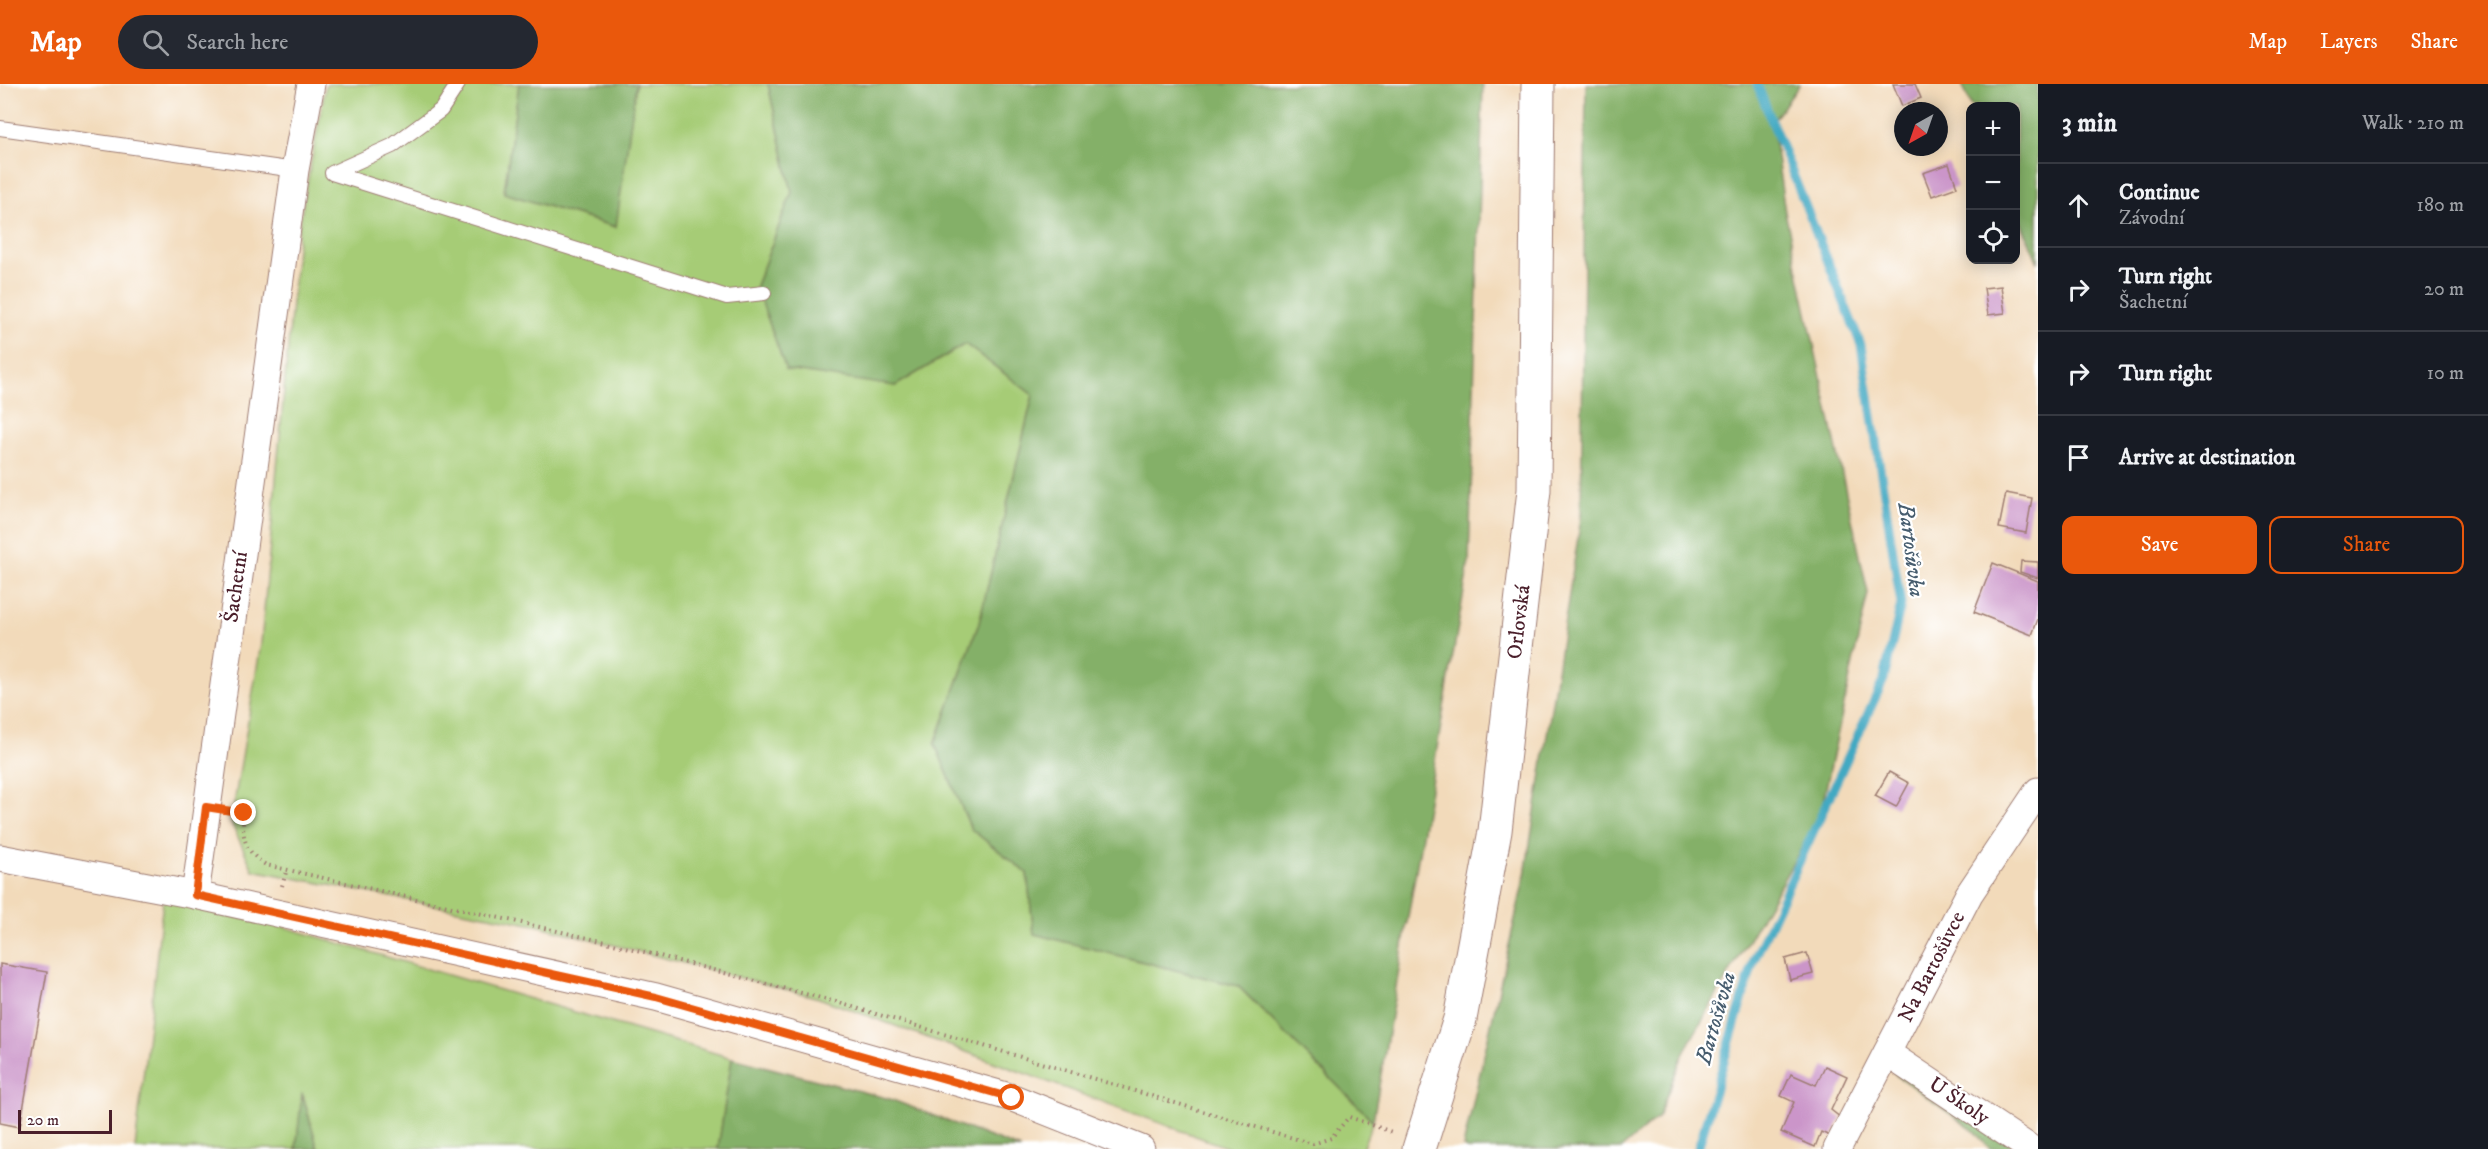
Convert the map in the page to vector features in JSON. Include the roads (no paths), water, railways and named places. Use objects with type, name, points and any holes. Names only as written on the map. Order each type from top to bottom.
[{"type":"street","name":"Šachetní","points":[[195,895],[295,170],[310,84]]},
{"type":"street","name":"Orlovská","points":[[1420,1146],[1460,1019],[1495,831],[1534,490],[1538,84]]},
{"type":"street","name":"Na Bartošůvce","points":[[1837,1149],[1969,894],[2038,791]]},
{"type":"street","points":[[0,858],[195,895],[656,997],[1012,1098],[1141,1149]]},
{"type":"street","name":"U Školy","points":[[1887,1053],[2031,1149]]},
{"type":"lane","points":[[458,84],[441,110],[392,146],[332,173],[727,297],[764,293]]},
{"type":"lane","points":[[0,128],[295,170]]},
{"type":"waterway","name":"Bartošůvka","points":[[1698,1149],[1754,960],[1884,679],[1901,604],[1861,345],[1757,84]]}]
